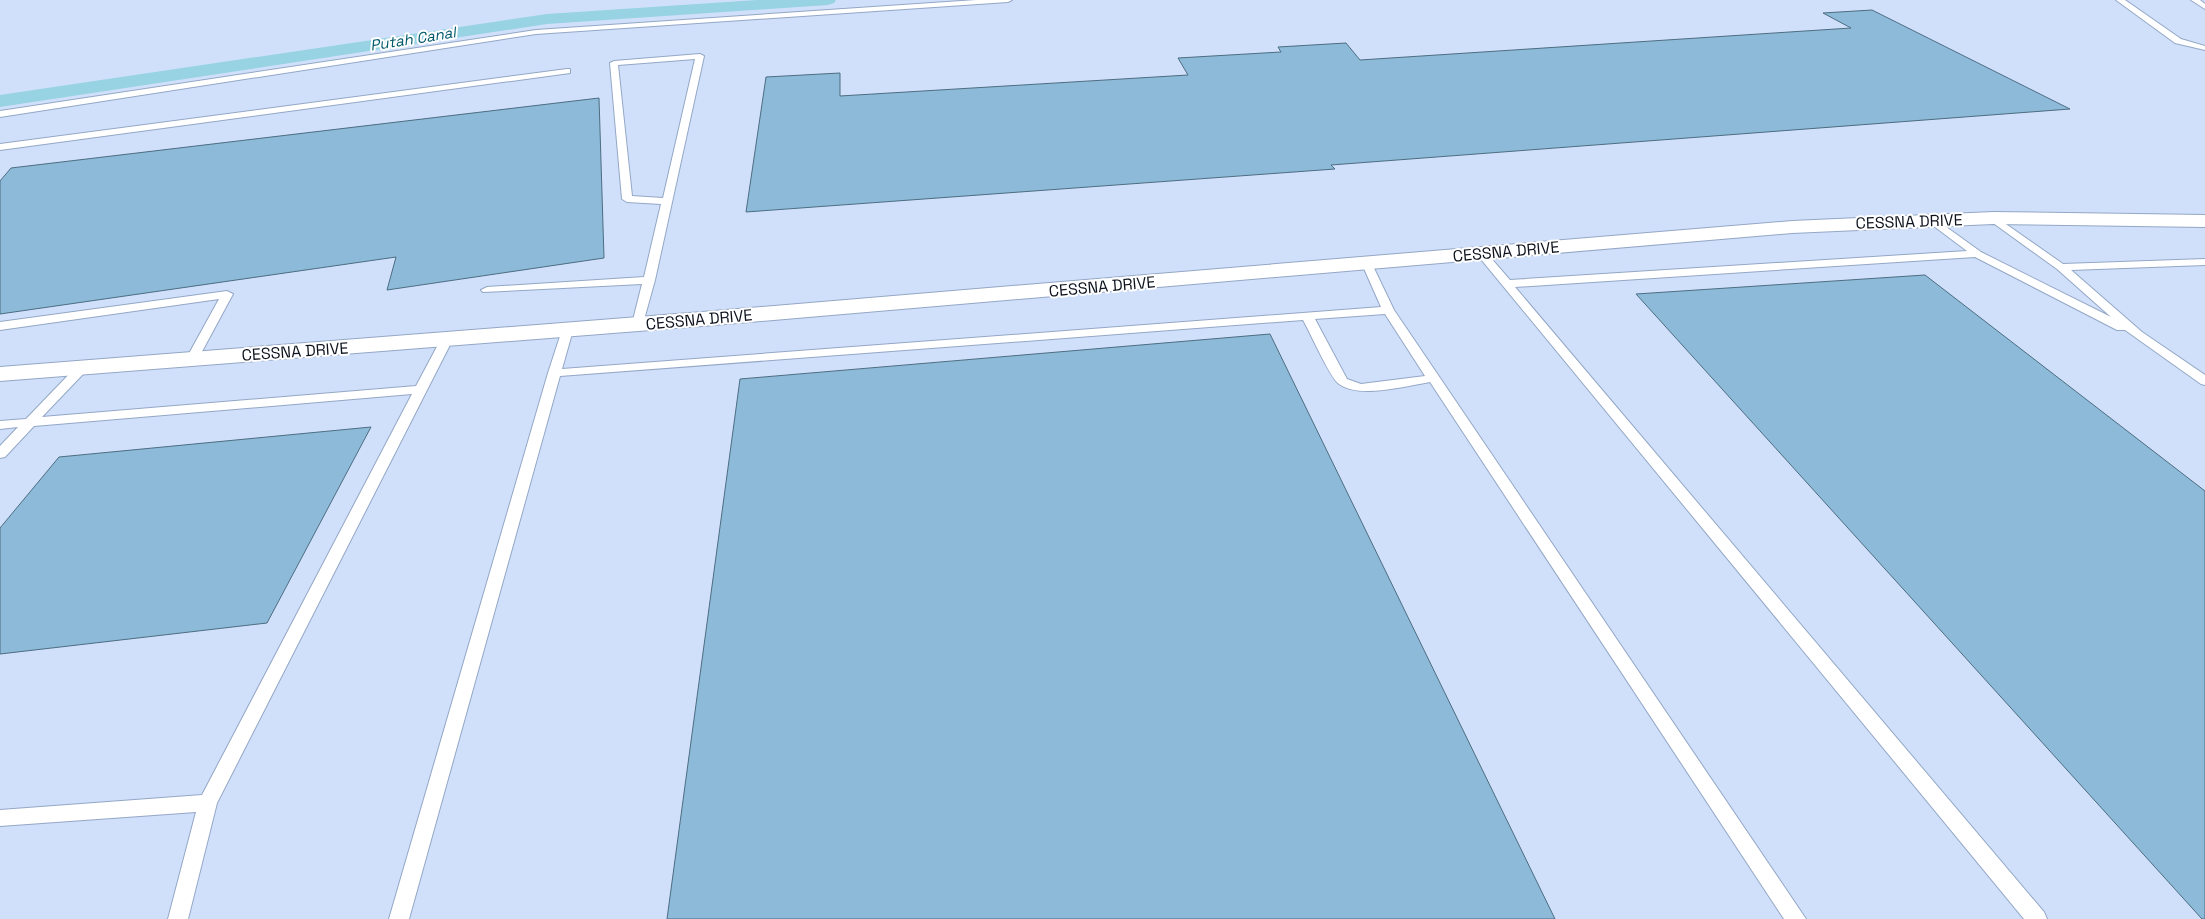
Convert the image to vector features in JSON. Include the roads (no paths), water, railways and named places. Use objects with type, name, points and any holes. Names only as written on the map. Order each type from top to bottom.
[{"type":"street","name":"CESSNA DRIVE","points":[[0,374],[567,330],[1792,227],[1931,219],[1993,218],[2205,221]]},
{"type":"lane","points":[[0,114],[536,32],[1008,0]]},
{"type":"lane","points":[[2120,0],[2178,41],[2205,48]]},
{"type":"lane","points":[[2195,0],[2205,7]]},
{"type":"lane","points":[[638,324],[649,280],[698,66],[700,56],[614,63],[627,199],[667,201]]},
{"type":"lane","points":[[0,147],[567,71]]},
{"type":"lane","points":[[1993,218],[2061,267],[2138,335],[2205,381]]},
{"type":"lane","points":[[1931,219],[1977,254],[2138,335]]},
{"type":"lane","points":[[1480,252],[2037,919]]},
{"type":"lane","points":[[1507,284],[1977,254]]},
{"type":"lane","points":[[2061,267],[2205,262]]},
{"type":"lane","points":[[1367,264],[1388,310],[1796,919]]},
{"type":"lane","points":[[487,290],[649,280]]},
{"type":"lane","points":[[0,326],[227,294],[192,359]]},
{"type":"lane","points":[[554,373],[1388,310]]},
{"type":"lane","points":[[1307,316],[1342,381],[1352,386],[1361,388],[1434,378]]},
{"type":"lane","points":[[398,919],[567,330]]},
{"type":"lane","points":[[178,919],[208,803],[447,339]]},
{"type":"lane","points":[[0,454],[82,368]]},
{"type":"lane","points":[[0,425],[421,389]]},
{"type":"lane","points":[[0,818],[208,803]]},
{"type":"waterway","name":"Putah Canal","points":[[0,101],[547,19],[828,0]]}]
